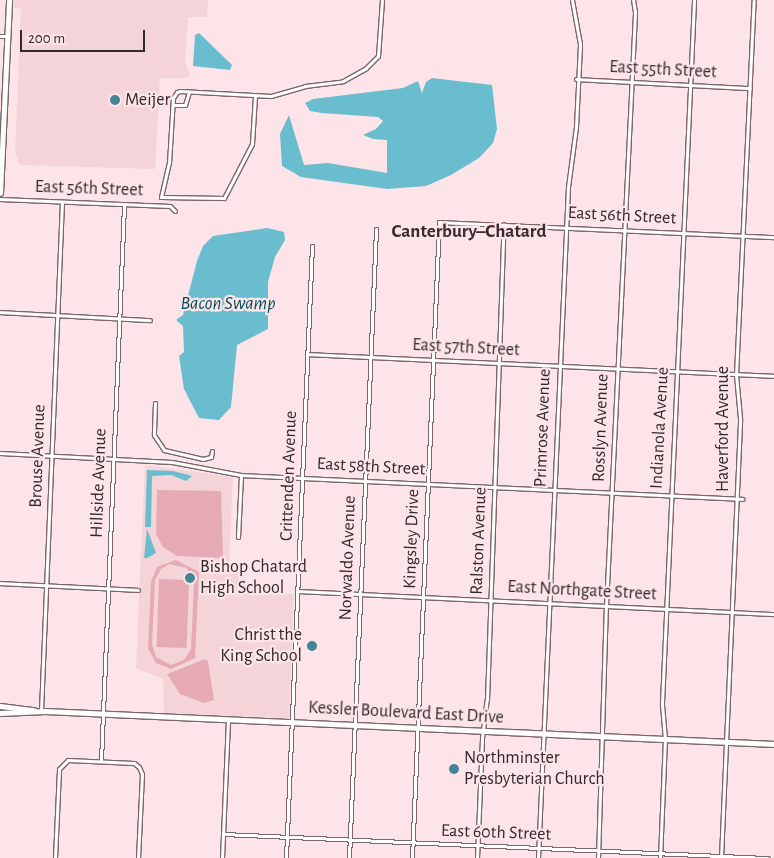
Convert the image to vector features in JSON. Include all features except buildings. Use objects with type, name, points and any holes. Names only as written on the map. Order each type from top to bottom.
[{"type":"main road","points":[[0,193],[9,0]]},
{"type":"main road","name":"Kessler Boulevard East Drive","points":[[0,706],[39,711],[774,744]]},
{"type":"main road","name":"Kessler Boulevard East Drive","points":[[0,713],[39,711]]},
{"type":"street","points":[[255,96],[252,144],[224,198],[161,197],[169,164],[174,105],[177,92],[255,96],[277,95],[305,86],[339,83],[371,64],[380,52],[382,0]]},
{"type":"street","name":"Primrose Avenue","points":[[538,858],[566,227],[580,38],[572,0]]},
{"type":"street","name":"Rosslyn Avenue","points":[[598,858],[604,736],[606,606],[631,82],[633,0]]},
{"type":"street","name":"Indianola Avenue","points":[[660,856],[665,738],[662,703],[694,0]]},
{"type":"street","name":"Haverford Avenue","points":[[721,857],[740,412],[736,374],[754,0]]},
{"type":"street","points":[[0,36],[7,36]]},
{"type":"street","name":"East 55th Street","points":[[577,79],[750,88]]},
{"type":"street","points":[[174,105],[185,105],[189,92]]},
{"type":"street","name":"East 56th Street","points":[[0,199],[170,206],[175,211]]},
{"type":"street","name":"Brouse Avenue","points":[[39,711],[62,202]]},
{"type":"street","name":"Hillside Avenue","points":[[101,761],[124,205]]},
{"type":"street","name":"East 56th Street","points":[[439,222],[774,237]]},
{"type":"street","name":"Kingsley Drive","points":[[412,858],[439,222]]},
{"type":"street","name":"Ralston Avenue","points":[[476,858],[482,731],[487,700],[504,224]]},
{"type":"street","name":"Norwaldo Avenue","points":[[349,858],[376,229]]},
{"type":"street","name":"Crittenden Avenue","points":[[286,858],[299,592],[312,246]]},
{"type":"street","points":[[0,312],[150,320]]},
{"type":"street","name":"East 57th Street","points":[[307,354],[774,376]]},
{"type":"street","points":[[155,403],[155,438],[164,450],[206,459],[211,457],[212,451]]},
{"type":"street","name":"East 58th Street","points":[[0,453],[172,462],[241,475],[428,483],[494,489],[742,498]]},
{"type":"street","points":[[172,462],[174,453]]},
{"type":"street","points":[[238,537],[241,475]]},
{"type":"street","points":[[0,583],[138,590]]},
{"type":"street","name":"East Northgate Street","points":[[299,592],[774,614]]},
{"type":"street","points":[[222,858],[228,719]]},
{"type":"street","points":[[55,858],[59,769],[63,762],[101,761],[134,763],[142,774],[138,858]]},
{"type":"street","name":"East 60th Street","points":[[223,834],[599,851],[660,856],[767,858]]},
{"type":"shaded area","points":[[14,0],[208,0],[207,17],[188,17],[185,62],[190,74],[187,78],[160,78],[155,169],[20,165],[15,153],[21,9],[14,8]]},
{"type":"shaded area","name":"Bishop Chatard High School","points":[[145,465],[233,477],[229,564],[240,565],[238,592],[294,594],[289,718],[164,713],[163,679],[136,668]]},
{"type":"shaded area","points":[[157,490],[221,491],[223,558],[177,556],[163,547],[156,534]]},
{"type":"shaded area","points":[[176,560],[199,572],[195,658],[171,669],[156,663],[148,648],[151,582],[157,567]],"holes":[[[169,564],[187,568],[194,584],[191,649],[184,660],[171,665],[156,657],[152,644],[155,580],[161,569]]]},
{"type":"shaded area","points":[[159,579],[189,580],[187,648],[157,647]]},
{"type":"shaded area","points":[[205,659],[208,661],[214,700],[204,703],[180,694],[167,674]]},
{"type":"water","points":[[199,33],[232,65],[230,70],[193,66],[195,35]]},
{"type":"water","points":[[432,78],[492,85],[497,129],[493,143],[479,158],[451,175],[426,186],[387,189],[301,177],[282,166],[280,134],[289,115],[304,165],[328,163],[387,173],[387,140],[373,139],[363,135],[376,129],[383,121],[378,117],[310,111],[305,103],[313,99],[403,88],[418,81],[422,93],[426,82]]},
{"type":"water","name":"Bacon Swamp","points":[[267,228],[284,232],[285,240],[275,257],[268,282],[268,329],[237,345],[231,407],[219,420],[199,418],[184,389],[179,356],[184,352],[183,326],[176,320],[183,315],[197,261],[203,246],[213,236]]},
{"type":"water","points":[[147,470],[173,471],[192,476],[186,481],[171,475],[152,476],[151,527],[145,527]]},
{"type":"water","points":[[147,529],[156,553],[144,558]]},
{"type":"place","name":"Meijer","points":[[115,100]]},
{"type":"place","name":"Bishop Chatard High School","points":[[190,578]]},
{"type":"place","name":"Christ the King School","points":[[312,646]]},
{"type":"place","name":"Northminster Presbyterian Church","points":[[454,769]]},
{"type":"district","name":"Canterbury–Chatard","points":[[469,232]]}]
